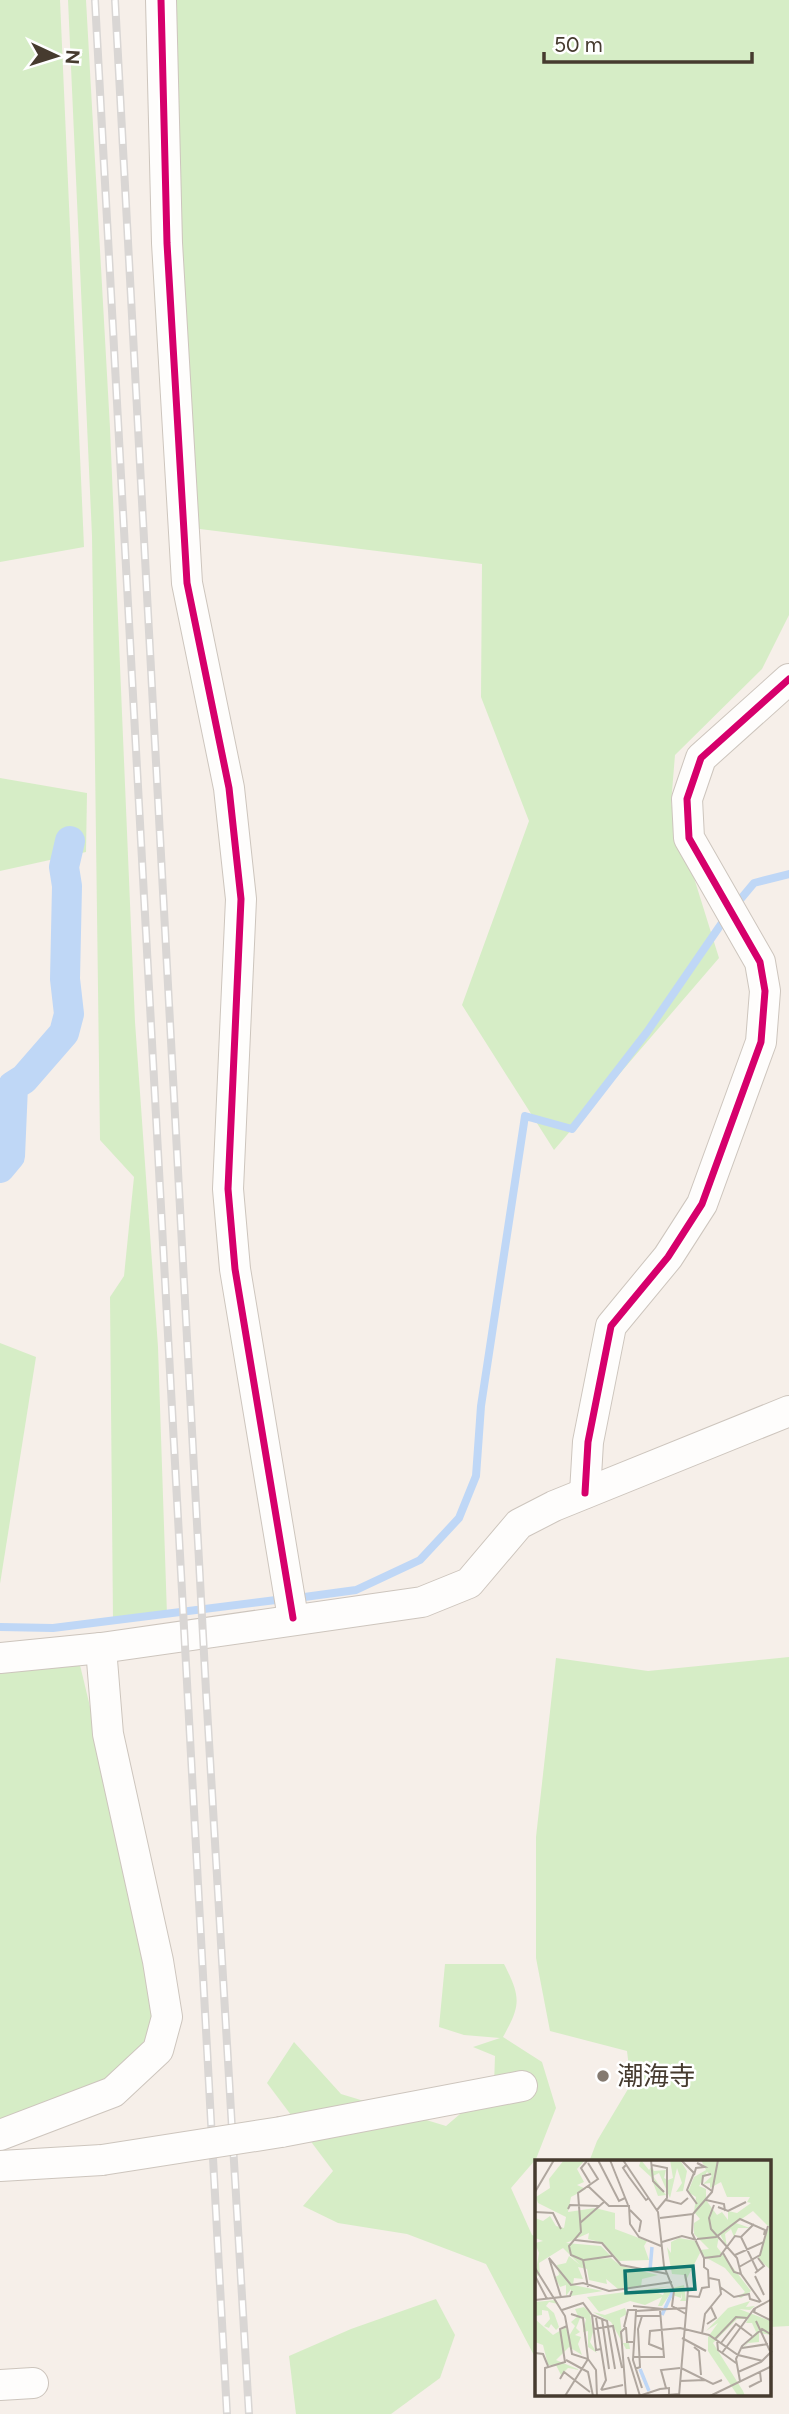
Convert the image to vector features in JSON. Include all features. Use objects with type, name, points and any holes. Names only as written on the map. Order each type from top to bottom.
[{"type":"street","points":[[161,0],[167,243],[187,583],[229,789],[241,899],[228,1189],[235,1269],[293,1618]]},
{"type":"street","points":[[585,1493],[588,1442],[611,1326],[668,1257],[702,1204],[761,1042],[765,991],[760,962],[689,838],[687,799],[701,758],[789,678]]},
{"type":"street","points":[[0,1658],[101,1648],[293,1618],[422,1602],[469,1583],[519,1524],[585,1493],[789,1411]]},
{"type":"street","points":[[0,2135],[113,2092],[158,2050],[167,2017],[158,1961],[107,1734],[101,1648]]},
{"type":"street","points":[[0,2166],[102,2160],[281,2132],[522,2086]]},
{"type":"street","points":[[0,2385],[33,2383]]},
{"type":"green space","points":[[0,0],[60,0],[84,547],[0,562]]},
{"type":"green space","points":[[68,0],[86,0],[110,428],[135,1022],[158,1347],[167,1615],[113,1621],[110,1297],[124,1276],[134,1177],[100,1140],[92,536]]},
{"type":"green space","points":[[177,0],[789,0],[789,615],[762,669],[675,755],[671,804],[719,958],[554,1150],[462,1005],[529,821],[481,697],[482,564],[184,527],[166,200]]},
{"type":"green space","points":[[0,778],[87,793],[86,852],[0,871]]},
{"type":"green space","points":[[0,1343],[36,1357],[0,1584]]},
{"type":"green space","points":[[789,1657],[789,2326],[772,2327],[772,2160],[590,2160],[597,2141],[631,2084],[627,2051],[550,2031],[536,1958],[536,1837],[556,1658],[648,1671]]},
{"type":"green space","points":[[79,1661],[149,1952],[152,2030],[121,2073],[0,2122],[0,1668]]},
{"type":"green space","points":[[445,1964],[504,1964],[514,1985],[517,2001],[503,2037],[542,2062],[556,2108],[536,2159],[511,2188],[532,2235],[535,2236],[535,2357],[486,2264],[407,2234],[338,2223],[303,2206],[333,2171],[267,2083],[294,2042],[341,2094],[446,2126],[494,2085],[495,2056],[473,2047],[500,2038],[464,2035],[439,2027]]},
{"type":"green space","points":[[436,2299],[455,2335],[440,2378],[391,2414],[296,2414],[289,2356],[351,2329]]},
{"type":"waterway","points":[[0,1168],[10,1156],[13,1086],[24,1079],[64,1033],[69,1014],[65,979],[67,886],[64,867],[70,841]]},
{"type":"waterway","points":[[734,907],[754,883],[789,874]]},
{"type":"waterway","points":[[297,1598],[356,1590],[420,1560],[459,1518],[476,1476],[481,1406],[525,1116],[572,1129],[647,1032],[726,917]]},
{"type":"waterway","points":[[0,1627],[53,1628],[284,1599]]},
{"type":"railway","points":[[95,0],[227,2414]]},
{"type":"railway","points":[[115,0],[206,1691],[249,2414]]},
{"type":"cycle path","points":[[161,0],[167,243],[187,583],[229,788],[241,899],[228,1189],[235,1269],[293,1618]]},
{"type":"cycle path","points":[[585,1493],[588,1442],[611,1326],[668,1257],[702,1204],[761,1042],[765,991],[760,962],[689,838],[687,799],[701,758],[789,679]]},
{"type":"place","name":"潮海寺","points":[[603,2076]]}]
